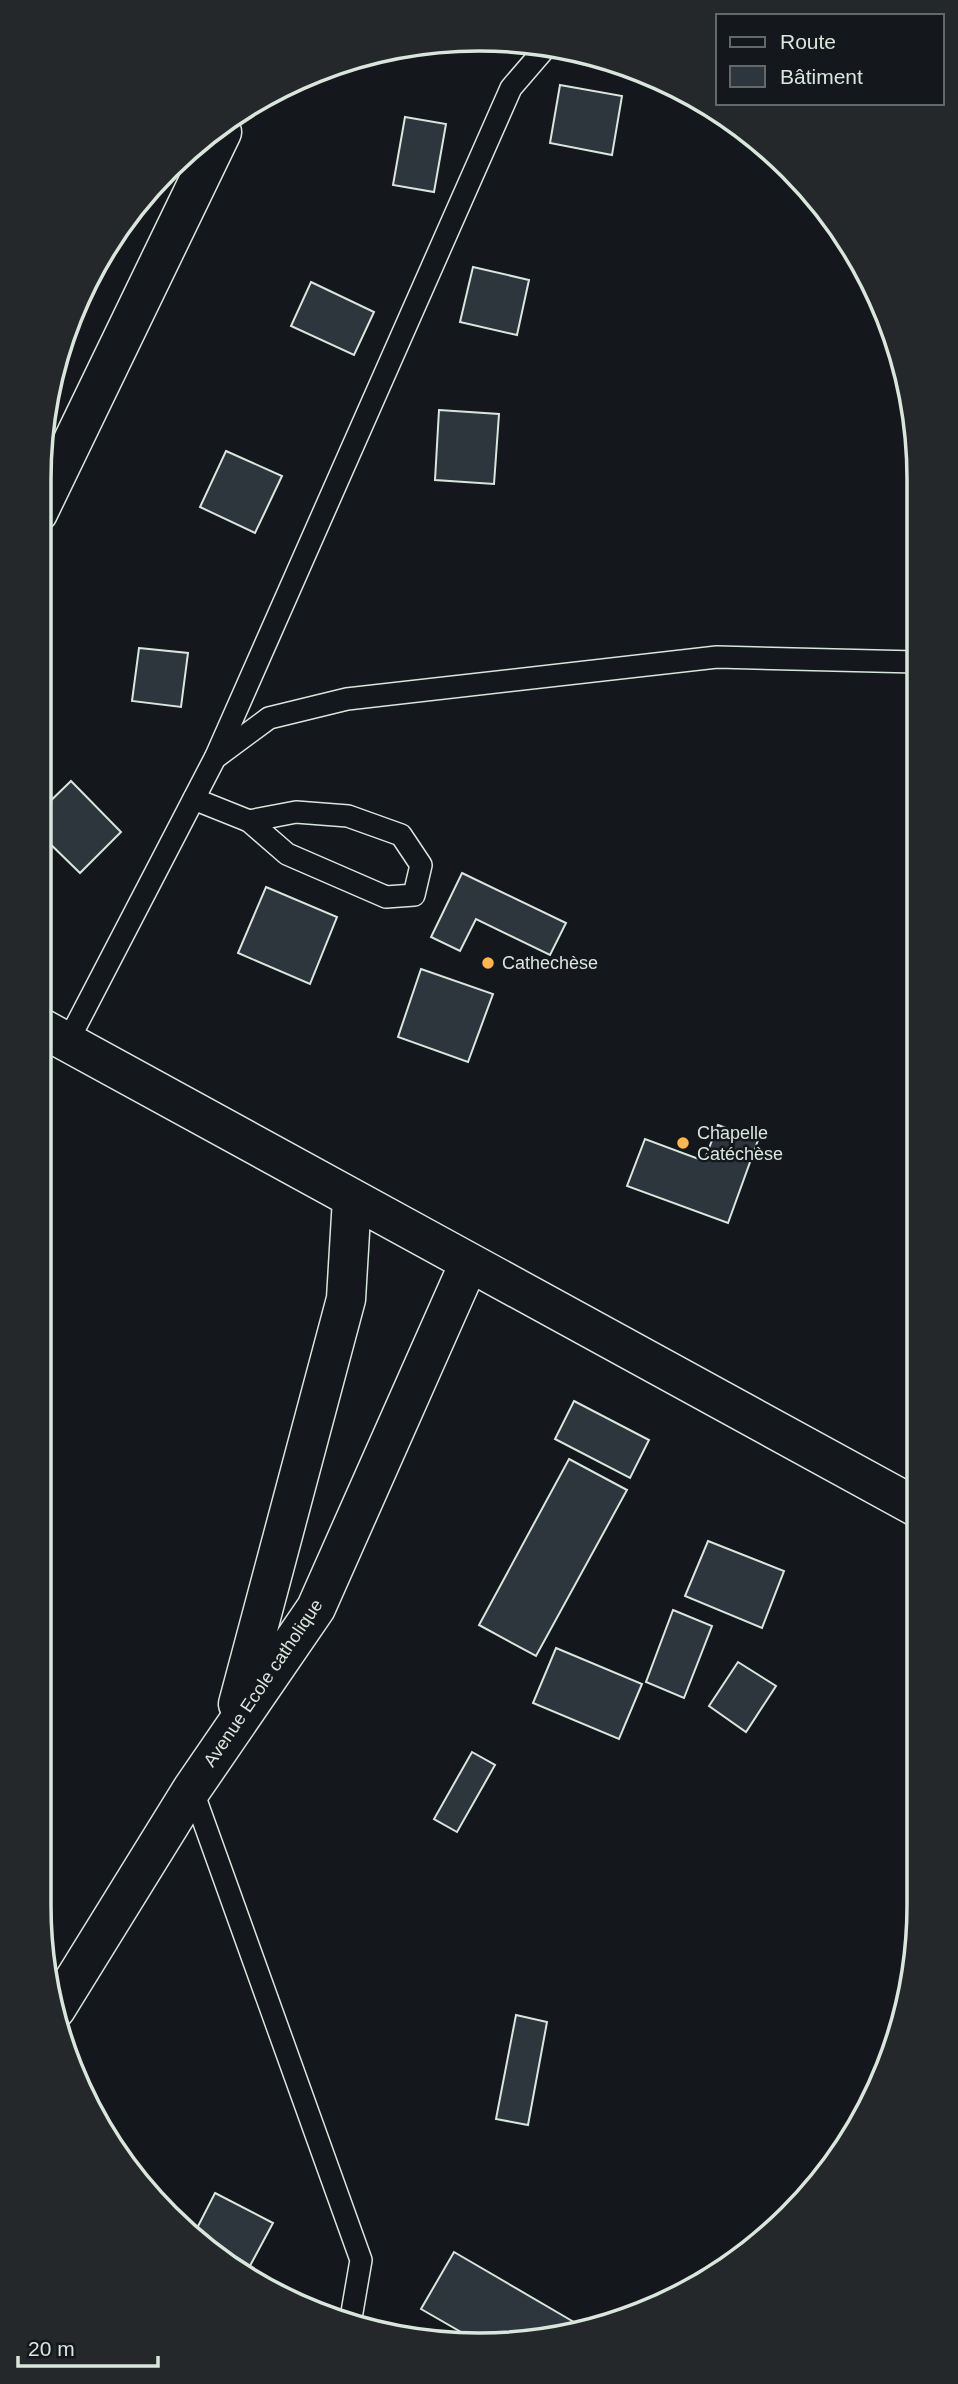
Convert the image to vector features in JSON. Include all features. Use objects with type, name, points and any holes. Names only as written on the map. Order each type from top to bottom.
[{"type":"street","points":[[51,486],[219,138]]},
{"type":"street","points":[[53,1034],[907,1502]]},
{"type":"street","points":[[230,1732],[346,1299],[352,1199]]},
{"type":"street","name":"Avenue Ecole catholique","points":[[61,2000],[192,1789],[316,1608],[469,1262]]},
{"type":"lane","points":[[53,1034],[194,799],[215,758],[511,88],[540,55]]},
{"type":"lane","points":[[215,758],[269,718],[347,699],[717,657],[907,662]]},
{"type":"lane","points":[[194,799],[249,821],[288,854],[386,897],[414,895],[421,866],[401,835],[348,816],[296,812],[249,821]]},
{"type":"lane","points":[[192,1789],[361,2260],[352,2314]]},
{"type":"building","points":[[560,85],[622,96],[612,155],[550,143]]},
{"type":"building","points":[[405,117],[446,124],[434,192],[393,185]]},
{"type":"building","points":[[473,267],[529,280],[517,335],[460,322]]},
{"type":"building","points":[[311,282],[374,312],[354,355],[291,326]]},
{"type":"building","points":[[439,410],[499,414],[494,484],[435,480]]},
{"type":"building","points":[[226,451],[282,476],[255,533],[200,507]]},
{"type":"building","points":[[139,648],[188,653],[181,707],[132,701]]},
{"type":"building","points":[[71,781],[121,832],[80,873],[51,845],[51,800]]},
{"type":"building","points":[[462,873],[566,923],[550,955],[476,919],[460,951],[431,937]]},
{"type":"building","points":[[266,887],[337,917],[310,984],[238,953]]},
{"type":"building","points":[[421,969],[493,994],[468,1062],[398,1037]]},
{"type":"building","points":[[718,1125],[758,1140],[728,1223],[627,1186],[645,1139],[704,1161]]},
{"type":"building","points":[[574,1401],[649,1440],[630,1478],[555,1439]]},
{"type":"building","points":[[569,1459],[627,1490],[536,1656],[479,1625]]},
{"type":"building","points":[[708,1541],[784,1571],[762,1628],[685,1596]]},
{"type":"building","points":[[673,1610],[712,1626],[684,1698],[646,1682]]},
{"type":"building","points":[[556,1648],[642,1684],[619,1739],[533,1703]]},
{"type":"building","points":[[738,1662],[776,1686],[746,1732],[709,1706]]},
{"type":"building","points":[[472,1752],[495,1765],[457,1832],[434,1819]]},
{"type":"building","points":[[516,2015],[547,2022],[528,2125],[496,2119]]},
{"type":"building","points":[[215,2193],[273,2223],[250,2266],[197,2227]]},
{"type":"building","points":[[454,2252],[575,2322],[535,2330],[462,2332],[421,2309]]},
{"type":"place","name":"Cathechèse","points":[[488,963]]},
{"type":"place","name":"Chapelle Catéchèse","points":[[683,1143]]}]
